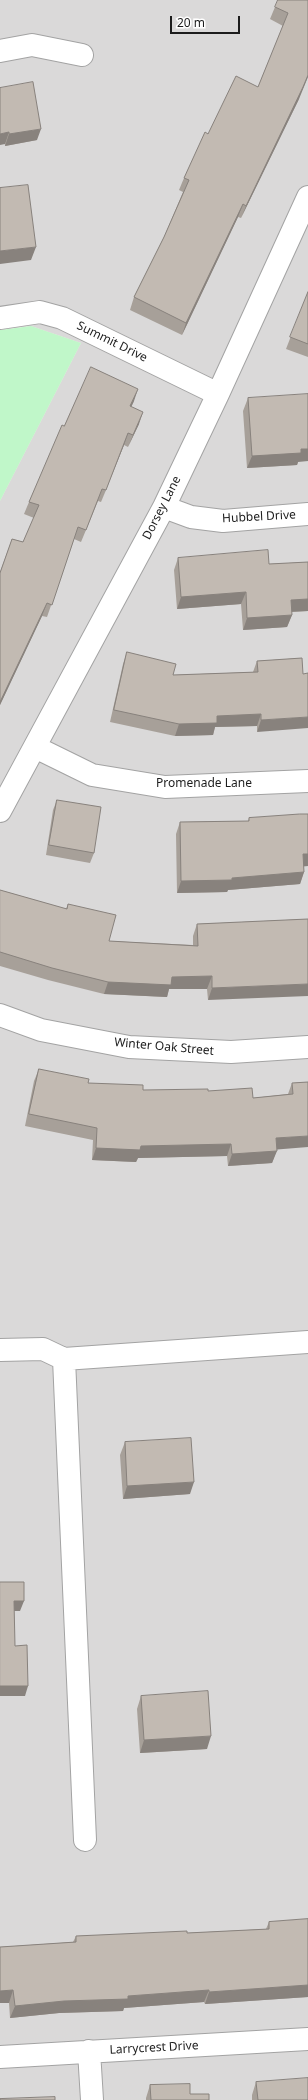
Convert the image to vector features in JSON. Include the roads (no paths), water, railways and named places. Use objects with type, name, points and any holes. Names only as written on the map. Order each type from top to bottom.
[{"type":"street","points":[[0,51],[32,45],[82,55]]},
{"type":"street","name":"Dorsey Lane","points":[[0,812],[164,507],[218,394],[308,198]]},
{"type":"street","name":"Summit Drive","points":[[0,318],[40,312],[62,318],[218,394]]},
{"type":"street","name":"Hubbel Drive","points":[[164,507],[191,517],[223,521],[308,514]]},
{"type":"street","name":"Promenade Lane","points":[[35,746],[92,775],[165,787],[308,781]]},
{"type":"street","name":"Winter Oak Street","points":[[0,1014],[41,1030],[129,1047],[231,1052],[308,1047]]},
{"type":"street","points":[[0,1350],[42,1349],[64,1359],[308,1342]]},
{"type":"street","points":[[64,1359],[85,1840]]},
{"type":"street","name":"Larrycrest Drive","points":[[0,2056],[308,2039]]},
{"type":"street","points":[[89,2051],[92,2100]]}]
